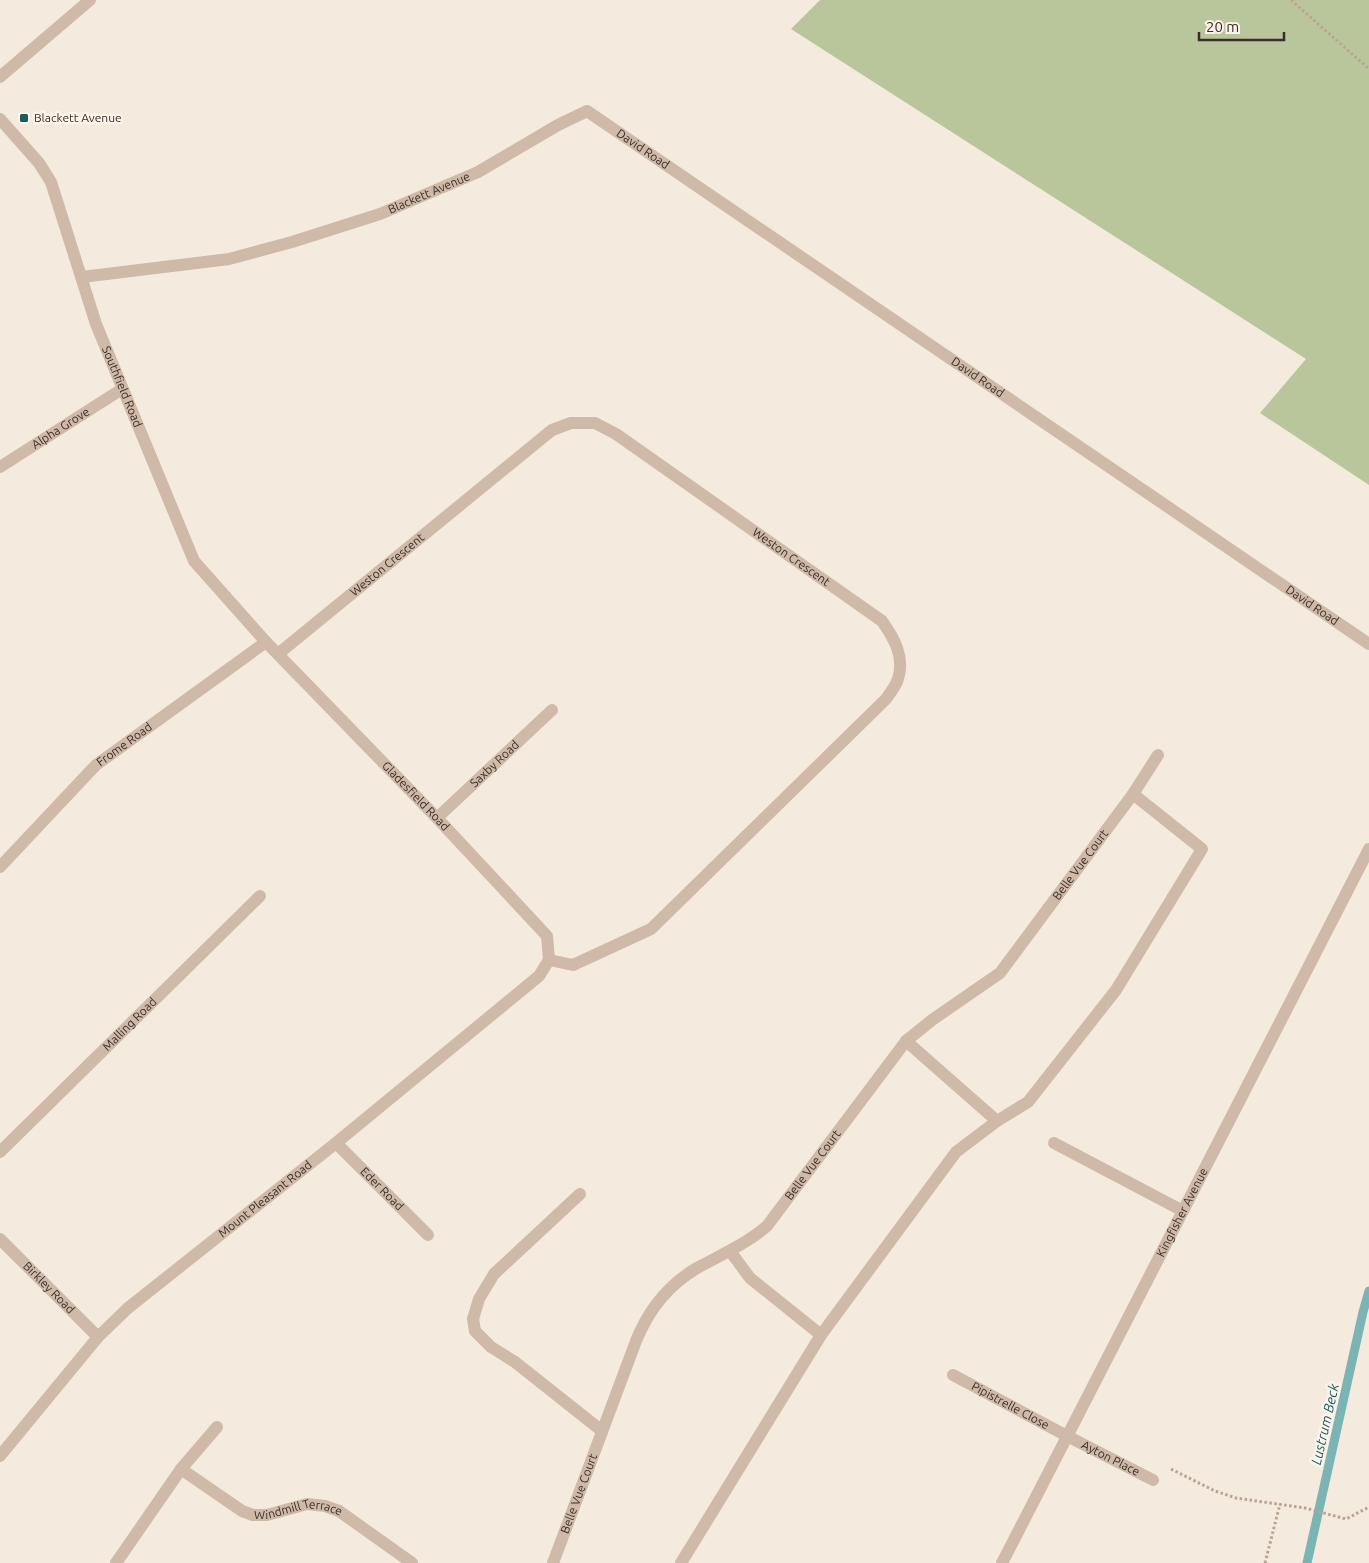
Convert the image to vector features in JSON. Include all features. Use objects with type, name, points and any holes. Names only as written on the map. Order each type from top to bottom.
[{"type":"street","points":[[0,77],[90,0]]},
{"type":"street","name":"Blackett Avenue","points":[[82,277],[229,259],[292,242],[371,217],[478,172],[558,125],[587,111]]},
{"type":"street","name":"David Road","points":[[587,111],[1369,644]]},
{"type":"street","name":"Southfield Road","points":[[0,119],[39,163],[51,182],[96,324],[194,561],[266,642]]},
{"type":"street","name":"Alpha Grove","points":[[0,467],[122,389]]},
{"type":"street","name":"Weston Crescent","points":[[278,654],[552,430],[571,423],[596,423],[616,434],[882,621],[895,639],[901,659],[898,680],[886,699],[651,929],[573,965],[549,960]]},
{"type":"street","name":"Gladesfield Road","points":[[266,642],[437,818],[547,936],[549,960]]},
{"type":"street","name":"Frome Road","points":[[0,867],[96,765],[266,642]]},
{"type":"street","name":"Saxby Road","points":[[437,818],[552,710]]},
{"type":"street","name":"Belle Vue Court","points":[[553,1563],[636,1341],[644,1321],[655,1305],[695,1269],[751,1240],[767,1226],[906,1041],[932,1020],[1000,973],[1133,794],[1158,755]]},
{"type":"street","points":[[681,1563],[821,1335],[956,1152],[1028,1102],[1116,990],[1202,849],[1133,794]]},
{"type":"street","name":"Kingfisher Avenue","points":[[1002,1563],[1183,1211],[1365,865],[1369,849]]},
{"type":"street","name":"Malling Road","points":[[0,1152],[260,896]]},
{"type":"street","name":"Mount Pleasant Road","points":[[0,1456],[98,1337],[128,1308],[336,1143],[539,976],[549,960]]},
{"type":"street","points":[[906,1041],[997,1122]]},
{"type":"street","name":"Eder Road","points":[[336,1143],[428,1235]]},
{"type":"street","points":[[1054,1143],[1183,1211]]},
{"type":"street","points":[[580,1194],[494,1274],[479,1299],[473,1319],[475,1332],[491,1347],[515,1362],[602,1431]]},
{"type":"street","name":"Birkley Road","points":[[0,1239],[98,1337]]},
{"type":"street","points":[[730,1251],[750,1278],[821,1335]]},
{"type":"street","name":"Pipistrelle Close","points":[[953,1375],[1067,1436]]},
{"type":"street","points":[[116,1563],[181,1469],[217,1427]]},
{"type":"street","name":"Ayton Place","points":[[1067,1436],[1153,1480]]},
{"type":"street","name":"Windmill Terrace","points":[[181,1469],[242,1511],[254,1515],[267,1515],[307,1504],[325,1506],[339,1511],[412,1563]]},
{"type":"path","points":[[1291,0],[1369,69]]},
{"type":"path","points":[[1153,1480],[1162,1465],[1214,1491],[1236,1498],[1305,1508],[1346,1519],[1369,1507]]},
{"type":"path","points":[[1264,1563],[1280,1504]]},
{"type":"green space","points":[[820,0],[1369,0],[1369,485],[1260,413],[1306,359],[791,29]]},
{"type":"waterway","name":"Lustrum Beck","points":[[1307,1563],[1369,1291]]},
{"type":"place","name":"Blackett Avenue","points":[[24,118]]}]
